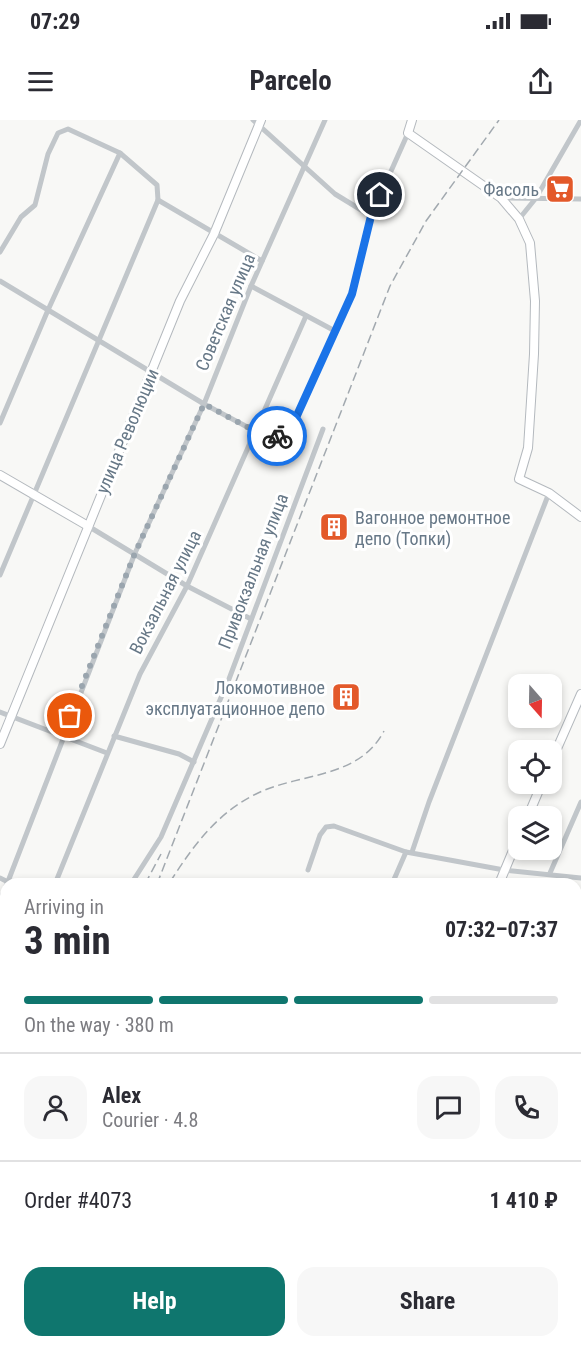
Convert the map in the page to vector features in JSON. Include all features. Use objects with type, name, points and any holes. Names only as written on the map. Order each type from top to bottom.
[{"type":"street","name":"Советская улица","points":[[10,878],[135,553],[204,404],[251,286],[325,120]]},
{"type":"street","points":[[0,281],[204,404],[270,439],[283,434],[294,422],[352,294],[371,216],[412,120]]},
{"type":"street","points":[[519,219],[536,198],[581,120]]},
{"type":"street","points":[[258,122],[334,194],[371,216]]},
{"type":"street","name":"улица Революции","points":[[0,744],[180,301],[214,234],[258,122]]},
{"type":"street","points":[[0,252],[21,217],[35,205],[48,154],[58,133],[68,129],[120,153],[157,185],[158,200],[0,576]]},
{"type":"street","points":[[408,133],[501,198],[519,219],[530,243],[535,301],[528,448],[519,479],[549,494],[581,517]]},
{"type":"street","points":[[0,423],[48,310],[120,153]]},
{"type":"street","points":[[501,198],[581,199]]},
{"type":"street","points":[[158,200],[262,261]]},
{"type":"street","points":[[251,286],[335,331]]},
{"type":"street","name":"Вокзальная улица","points":[[57,878],[140,674],[187,586],[306,316]]},
{"type":"street","name":"Привокзальная улица","points":[[135,878],[161,837],[194,762],[251,619],[322,429]]},
{"type":"street","points":[[0,475],[135,553],[187,586],[251,619]]},
{"type":"street","points":[[395,878],[409,852],[426,810],[549,494]]},
{"type":"street","points":[[561,740],[581,694]]},
{"type":"street","points":[[0,712],[107,753]]},
{"type":"street","points":[[114,736],[179,754],[194,762]]},
{"type":"street","points":[[550,873],[581,802]]},
{"type":"street","points":[[308,870],[326,827],[343,828],[409,852],[504,870],[581,878]]},
{"type":"street","points":[[501,878],[508,860]]},
{"type":"railway","points":[[159,878],[390,286],[426,221],[499,120]]},
{"type":"railway","points":[[173,878],[197,843],[229,811],[256,794],[273,787],[344,767],[373,747],[384,731]]},
{"type":"railway","points":[[148,878],[161,854]]},
{"type":"way so far","points":[[70,716],[135,553],[204,404],[270,439],[277,436]]},
{"type":"place","name":"Фасоль","points":[[560,189]]},
{"type":"place","name":"Вагонное ремонтное депо (Топки)","points":[[334,527]]},
{"type":"place","name":"Локомотивное эксплуатационное депо","points":[[346,697]]},
{"type":"route","points":[[277,436],[283,434],[294,422],[352,294],[371,216],[380,195]]}]
